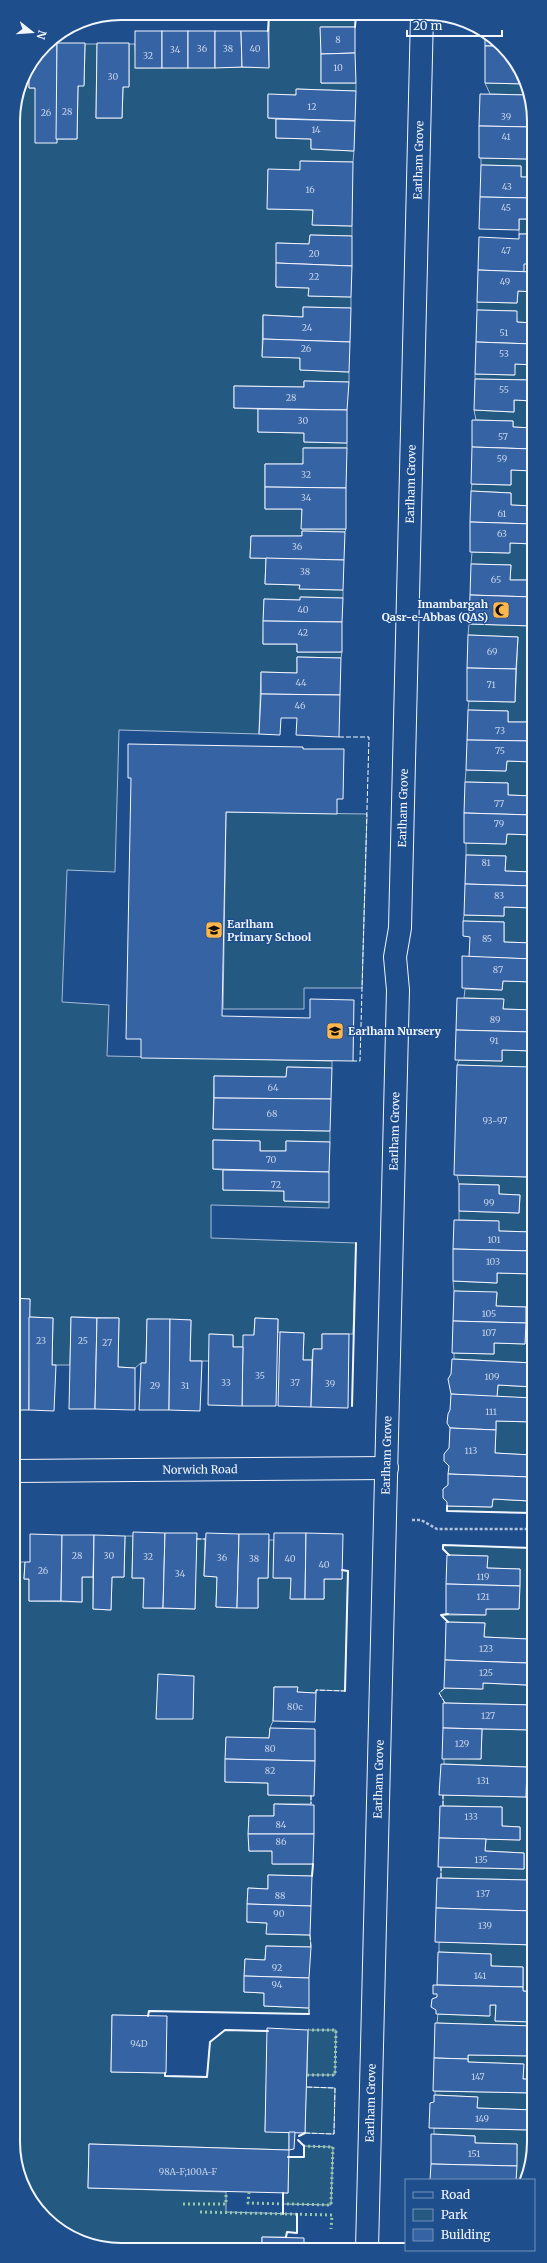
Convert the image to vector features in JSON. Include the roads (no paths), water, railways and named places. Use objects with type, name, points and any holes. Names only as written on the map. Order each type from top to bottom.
[{"type":"street","name":"Earlham Grove","points":[[367,2243],[398,990],[395,957],[400,928],[422,20]]},
{"type":"street","name":"Norwich Road","points":[[20,1471],[387,1468]]},
{"type":"place","name":"Imambargah Qasr-e-Abbas (QAS)","points":[[501,610]]},
{"type":"place","name":"Earlham Primary School","points":[[214,930]]},
{"type":"place","name":"Earlham Nursery","points":[[335,1031]]}]
